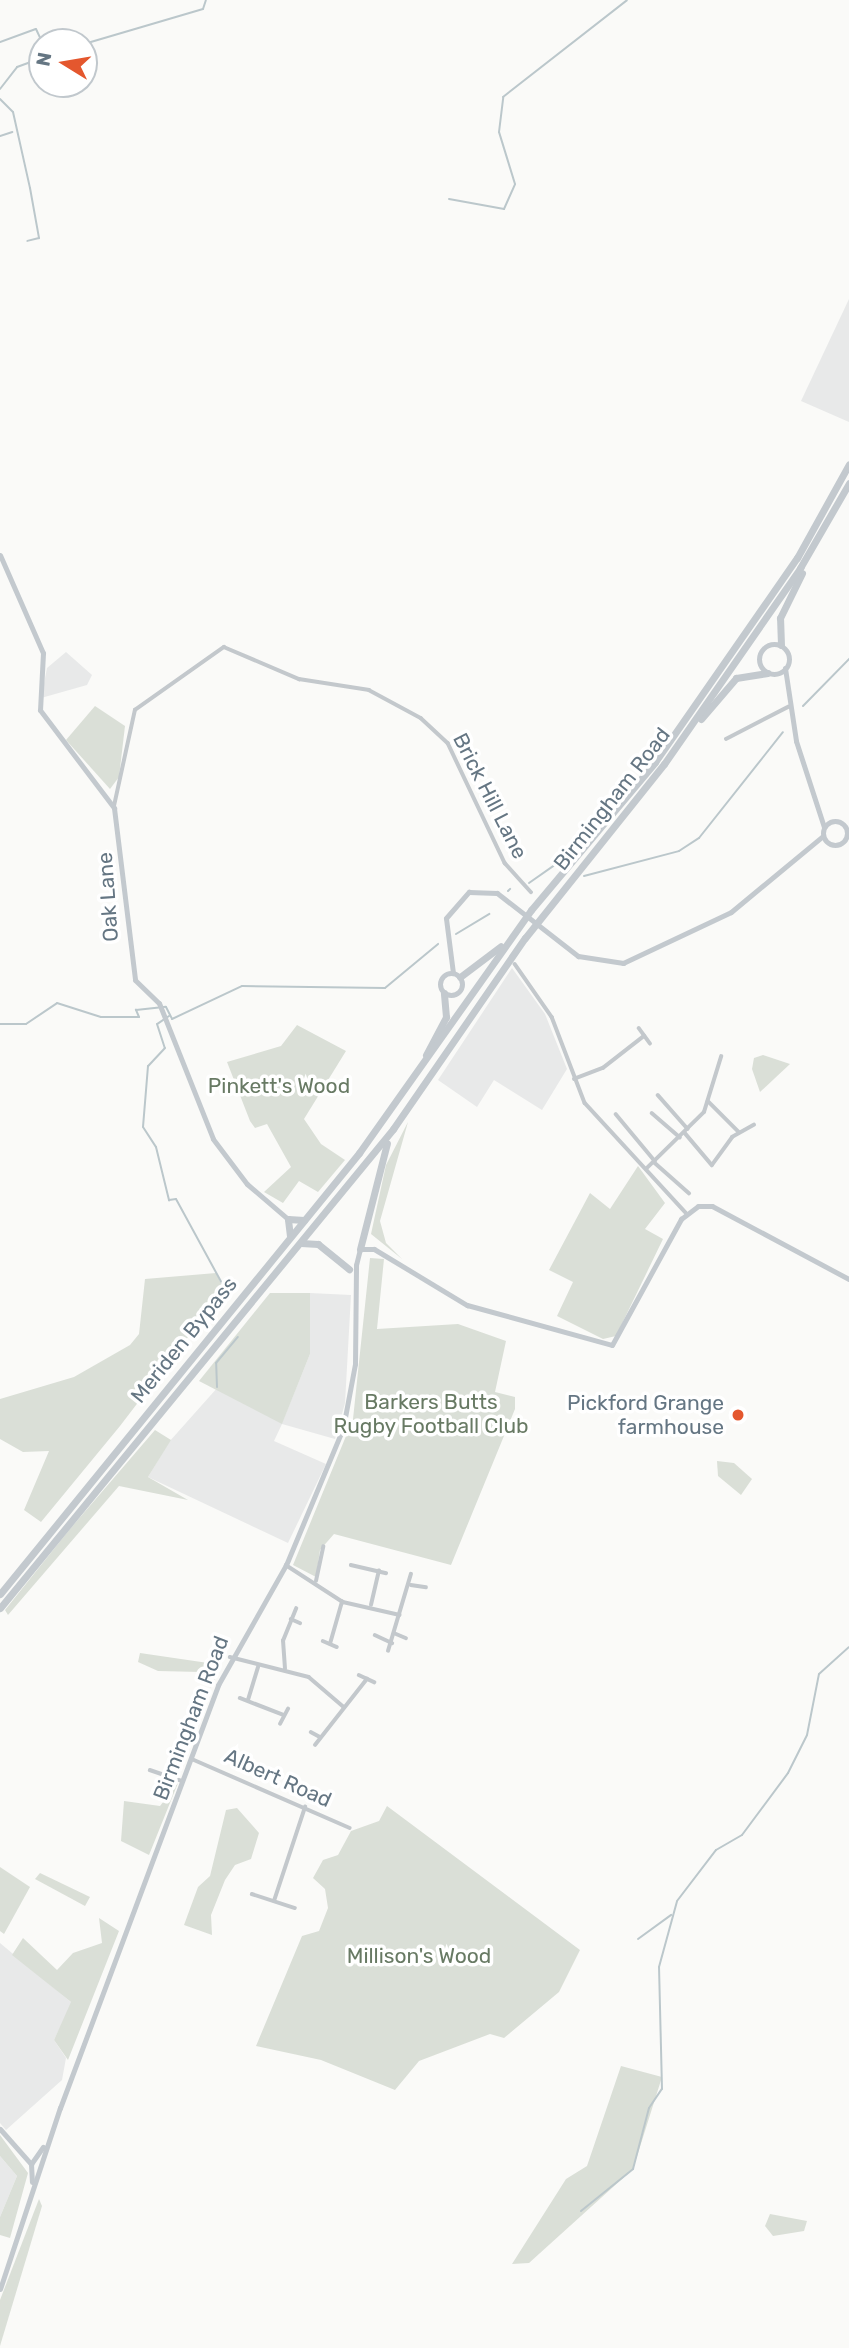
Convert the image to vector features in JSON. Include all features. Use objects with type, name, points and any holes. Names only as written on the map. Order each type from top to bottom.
[{"type":"highway","name":"Birmingham Road","points":[[394,1107],[514,933],[670,741],[797,558],[849,464]]},
{"type":"highway","name":"Birmingham Road","points":[[393,1129],[525,938],[681,739],[821,535],[849,483]]},
{"type":"highway","points":[[781,645],[782,614],[821,535]]},
{"type":"highway","points":[[681,739],[736,678],[770,673]]},
{"type":"highway","points":[[456,975],[480,967],[514,933]]},
{"type":"highway","points":[[401,1098],[446,1017],[444,993]]},
{"type":"highway","name":"Meriden Bypass","points":[[0,1594],[394,1107]]},
{"type":"highway","points":[[360,1249],[373,1178],[393,1129]]},
{"type":"highway","name":"Meriden Bypass","points":[[0,1608],[393,1129]]},
{"type":"highway","points":[[289,1239],[288,1219],[304,1220]]},
{"type":"highway","points":[[301,1243],[315,1243],[354,1270]]},
{"type":"street","points":[[0,555],[43,653],[40,710],[114,808]]},
{"type":"street","points":[[784,688],[770,673],[760,653],[781,645],[789,656],[784,688],[788,707],[822,812],[823,836],[813,850]]},
{"type":"street","name":"Brick Hill Lane","points":[[114,808],[135,710],[224,647],[299,679],[369,690],[422,719],[458,760],[505,863],[531,892]]},
{"type":"street","points":[[770,673],[785,668]]},
{"type":"street","points":[[726,739],[788,707]]},
{"type":"street","name":"Oak Lane","points":[[114,808],[131,969],[160,1006],[213,1139],[247,1184],[288,1219]]},
{"type":"street","points":[[447,960],[456,975],[460,990],[444,993],[443,976],[447,960],[446,918],[460,897],[487,890],[515,907],[548,935],[587,960],[632,961],[708,926],[813,850],[846,835],[842,823],[832,821],[822,812]]},
{"type":"street","points":[[824,827],[832,821]]},
{"type":"street","points":[[823,836],[830,844]]},
{"type":"street","points":[[515,964],[523,971],[552,1017],[585,1103],[686,1213]]},
{"type":"street","points":[[443,976],[456,975]]},
{"type":"street","points":[[639,1028],[650,1043]]},
{"type":"street","points":[[575,1079],[603,1068],[645,1036]]},
{"type":"street","points":[[646,1169],[687,1131],[708,1101],[721,1057]]},
{"type":"street","points":[[658,1095],[710,1165],[739,1132],[754,1125]]},
{"type":"street","points":[[708,1101],[739,1132]]},
{"type":"street","points":[[652,1113],[680,1137]]},
{"type":"street","points":[[616,1114],[654,1161],[689,1193]]},
{"type":"street","points":[[360,1249],[382,1252],[467,1305],[504,1319],[611,1345],[686,1213],[712,1206],[849,1279]]},
{"type":"street","name":"Birmingham Road","points":[[27,2206],[54,2125],[230,1657],[286,1565],[346,1416],[356,1286],[354,1270],[360,1249]]},
{"type":"street","points":[[316,1581],[322,1563],[323,1547]]},
{"type":"street","points":[[361,1566],[362,1558]]},
{"type":"street","points":[[313,1562],[322,1563]]},
{"type":"street","points":[[286,1565],[316,1581],[342,1602],[371,1605],[400,1615]]},
{"type":"street","points":[[351,1565],[386,1573]]},
{"type":"street","points":[[371,1605],[379,1572]]},
{"type":"street","points":[[388,1651],[411,1585],[411,1574]]},
{"type":"street","points":[[411,1585],[426,1587]]},
{"type":"street","points":[[330,1644],[342,1602]]},
{"type":"street","points":[[285,1670],[283,1641],[296,1608]]},
{"type":"street","points":[[291,1619],[300,1623]]},
{"type":"street","points":[[394,1633],[406,1638]]},
{"type":"street","points":[[374,1635],[391,1643]]},
{"type":"street","points":[[323,1641],[337,1647]]},
{"type":"street","points":[[230,1657],[258,1668],[285,1670],[320,1683],[344,1707]]},
{"type":"street","points":[[248,1700],[258,1668]]},
{"type":"street","points":[[359,1675],[374,1682]]},
{"type":"street","points":[[315,1745],[367,1679]]},
{"type":"street","points":[[240,1698],[284,1715]]},
{"type":"street","points":[[280,1724],[288,1709]]},
{"type":"street","points":[[311,1732],[320,1737]]},
{"type":"street","name":"Albert Road","points":[[192,1759],[350,1828]]},
{"type":"street","points":[[150,1770],[184,1782]]},
{"type":"street","points":[[274,1901],[305,1807]]},
{"type":"street","points":[[252,1894],[295,1908]]},
{"type":"street","name":"Birmingham Road","points":[[33,2162],[54,2125]]},
{"type":"street","points":[[0,2129],[24,2156],[40,2165]]},
{"type":"street","points":[[0,2289],[27,2206],[33,2162]]},
{"type":"shaded area","points":[[849,299],[849,422],[801,401]]},
{"type":"shaded area","points":[[66,652],[92,675],[87,685],[41,698],[47,668]]},
{"type":"shaded area","points":[[512,968],[545,1014],[567,1069],[542,1110],[494,1080],[477,1107],[438,1080]]},
{"type":"shaded area","points":[[310,1293],[351,1295],[345,1403],[335,1439],[282,1424],[274,1441],[326,1464],[288,1543],[148,1477],[169,1442],[218,1387],[282,1423],[310,1354]]},
{"type":"shaded area","points":[[0,1943],[72,2003],[54,2040],[66,2058],[62,2080],[6,2130],[0,2123]]},
{"type":"shaded area","points":[[0,2156],[17,2176],[0,2217]]},
{"type":"green space","points":[[95,706],[125,726],[119,777],[110,789],[66,740]]},
{"type":"green space","name":"Pinkett's Wood","points":[[297,1025],[346,1051],[304,1119],[321,1144],[345,1160],[318,1192],[299,1181],[283,1203],[264,1192],[291,1167],[267,1124],[255,1128],[250,1121],[227,1062],[281,1046]]},
{"type":"green space","points":[[763,1055],[790,1064],[760,1092],[752,1069],[754,1058]]},
{"type":"green space","points":[[408,1122],[380,1221],[386,1243],[402,1259],[371,1234],[386,1165]]},
{"type":"green space","points":[[638,1166],[665,1203],[645,1229],[663,1239],[616,1336],[603,1339],[557,1316],[573,1282],[549,1270],[590,1193],[610,1209]]},
{"type":"green space","name":"Barkers Butts Rugby Football Club","points":[[370,1258],[384,1259],[377,1329],[458,1324],[506,1341],[495,1392],[515,1397],[515,1409],[451,1565],[334,1534],[320,1550],[316,1577],[293,1565],[353,1419]]},
{"type":"green space","points":[[216,1273],[224,1290],[120,1426],[41,1522],[24,1510],[49,1451],[23,1452],[0,1439],[0,1399],[74,1377],[130,1345],[139,1334],[145,1279]]},
{"type":"green space","points":[[270,1293],[310,1293],[310,1354],[282,1424],[199,1381]]},
{"type":"green space","points":[[155,1430],[171,1440],[148,1477],[188,1500],[119,1486],[8,1615],[5,1610]]},
{"type":"green space","points":[[717,1461],[734,1463],[752,1479],[741,1495],[718,1476]]},
{"type":"green space","points":[[140,1653],[215,1664],[218,1671],[211,1688],[200,1681],[201,1672],[158,1671],[138,1662]]},
{"type":"green space","points":[[178,1783],[149,1855],[121,1841],[124,1801],[160,1806]]},
{"type":"green space","name":"Millison's Wood","points":[[387,1806],[580,1950],[559,1992],[504,2038],[490,2034],[419,2061],[395,2090],[321,2060],[256,2046],[302,1936],[319,1931],[328,1908],[325,1889],[313,1878],[323,1860],[338,1855],[351,1831],[379,1821]]},
{"type":"green space","points":[[237,1808],[259,1833],[251,1859],[235,1865],[225,1880],[211,1915],[212,1935],[184,1925],[198,1887],[210,1876],[226,1810]]},
{"type":"green space","points":[[0,1867],[30,1887],[4,1934],[0,1931]]},
{"type":"green space","points":[[40,1873],[90,1897],[85,1906],[35,1879]]},
{"type":"green space","points":[[99,1918],[119,1931],[68,2060],[54,2040],[71,2002],[12,1955],[23,1938],[57,1970],[73,1953],[102,1943]]},
{"type":"green space","points":[[621,2066],[662,2077],[633,2169],[529,2263],[512,2264],[566,2179],[587,2166]]},
{"type":"green space","points":[[0,2135],[28,2173],[10,2238],[0,2235],[0,2217],[17,2176],[0,2156]]},
{"type":"green space","points":[[39,2199],[42,2206],[0,2346],[0,2300]]},
{"type":"green space","points":[[770,2214],[807,2221],[804,2231],[773,2236],[765,2226]]},
{"type":"waterway","points":[[98,40],[203,9],[206,0]]},
{"type":"waterway","points":[[449,199],[504,209],[515,184],[499,132],[503,97],[627,0]]},
{"type":"waterway","points":[[0,42],[28,32]]},
{"type":"waterway","points":[[0,89],[17,67],[28,63]]},
{"type":"waterway","points":[[0,99],[13,112],[30,188],[39,238],[27,241]]},
{"type":"waterway","points":[[0,136],[12,132]]},
{"type":"waterway","points":[[803,706],[849,659]]},
{"type":"waterway","points":[[584,876],[679,851],[699,838],[783,732]]},
{"type":"waterway","points":[[529,883],[555,865]]},
{"type":"waterway","points":[[456,934],[489,914]]},
{"type":"waterway","points":[[0,1024],[26,1024],[57,1003],[101,1017],[139,1017],[136,1010],[166,1007],[172,1019],[242,986],[385,988],[438,944]]},
{"type":"waterway","points":[[169,1016],[157,1024],[165,1048],[148,1066],[143,1127],[156,1147],[169,1200],[176,1199],[224,1287]]},
{"type":"waterway","points":[[217,1387],[216,1363],[238,1337]]},
{"type":"waterway","points":[[581,2211],[633,2169],[649,2108],[662,2089],[659,1967],[677,1901],[716,1850],[742,1835],[788,1773],[807,1735],[819,1674],[849,1647]]},
{"type":"waterway","points":[[638,1939],[671,1915]]},
{"type":"place","name":"Pickford Grange farmhouse","points":[[738,1415]]}]
